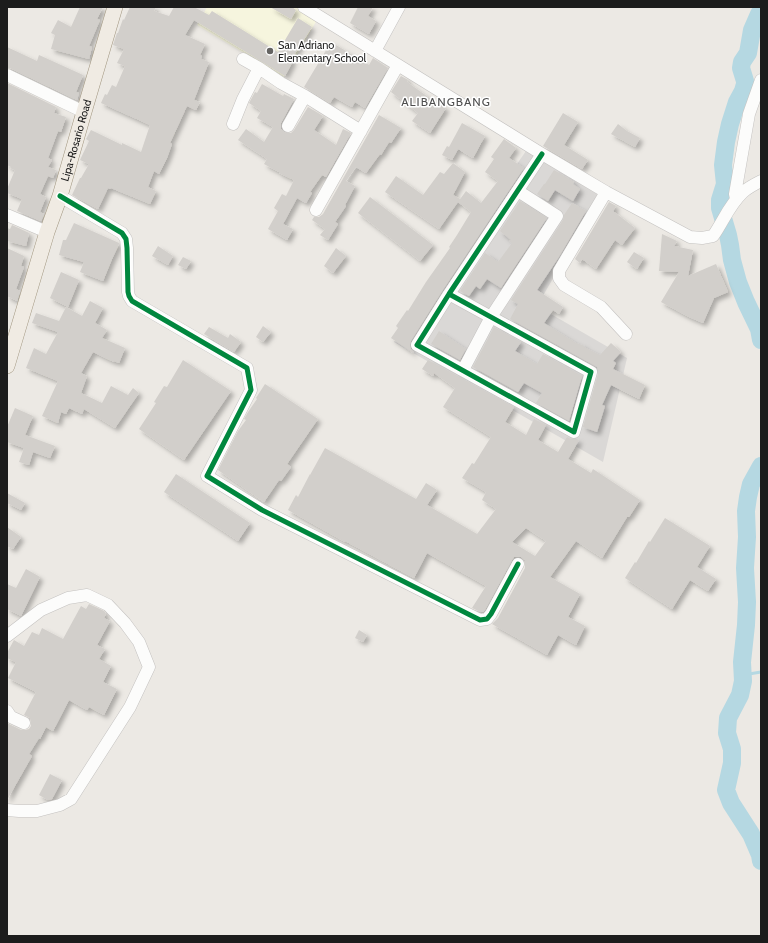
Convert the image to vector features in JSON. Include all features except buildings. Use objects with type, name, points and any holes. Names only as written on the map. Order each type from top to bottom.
[{"type":"main road","name":"Lipa-Rosario Road","points":[[7,366],[47,232],[60,196],[115,7]]},
{"type":"street","points":[[304,7],[542,154],[606,192],[690,237],[702,238],[713,236],[736,199],[743,192],[761,180]]},
{"type":"street","points":[[375,51],[399,7]]},
{"type":"street","points":[[243,58],[281,83],[305,96],[361,131]]},
{"type":"street","points":[[316,210],[398,65]]},
{"type":"street","points":[[233,124],[243,99],[259,68]]},
{"type":"street","points":[[7,75],[84,112]]},
{"type":"street","points":[[736,199],[735,194],[749,114],[761,80]]},
{"type":"street","points":[[288,126],[305,96]]},
{"type":"street","points":[[449,294],[591,372],[574,432],[417,345],[449,294],[542,154]]},
{"type":"street","points":[[463,370],[490,317],[557,216],[518,191]]},
{"type":"street","points":[[606,192],[559,271],[559,278],[564,285],[601,307],[626,334]]},
{"type":"street","points":[[60,196],[122,233],[126,239],[128,292],[132,301],[247,368],[251,390],[207,476],[262,510],[480,620],[487,618],[490,614],[518,564]]},
{"type":"street","points":[[7,215],[47,232]]},
{"type":"street","points":[[7,636],[42,610],[68,598],[87,596],[108,605],[125,623],[139,642],[150,667],[130,707],[71,799],[60,806],[37,811],[7,810]]},
{"type":"street","points":[[7,710],[11,717],[24,723]]},
{"type":"shaded area","name":"San Adriano Elementary School","points":[[207,7],[300,7],[318,18],[284,77],[197,25]]},
{"type":"shaded area","points":[[526,151],[601,196],[537,306],[627,358],[603,462],[394,342]]},
{"type":"waterway","points":[[761,12],[752,30],[748,53],[742,62],[741,68],[745,84],[737,102],[726,142],[723,165],[725,184],[720,200],[720,208],[728,235],[732,260],[738,282],[759,329],[761,340]]},
{"type":"waterway","points":[[761,466],[751,484],[746,511],[747,537],[745,568],[747,602],[742,662],[743,681],[740,695],[728,718],[727,733],[732,749],[732,763],[726,790],[731,803],[751,834],[761,861]]},
{"type":"waterway","points":[[743,675],[761,672]]},
{"type":"cycle path","points":[[449,294],[591,372],[574,432],[417,345],[449,294],[542,154]]},
{"type":"cycle path","points":[[60,196],[122,233],[126,239],[128,292],[132,301],[247,368],[251,390],[207,476],[262,510],[480,620],[487,619],[491,614],[518,564]]},
{"type":"place","name":"San Adriano Elementary School","points":[[270,51]]},
{"type":"district","name":"ALIBANGBANG","points":[[446,101]]}]
